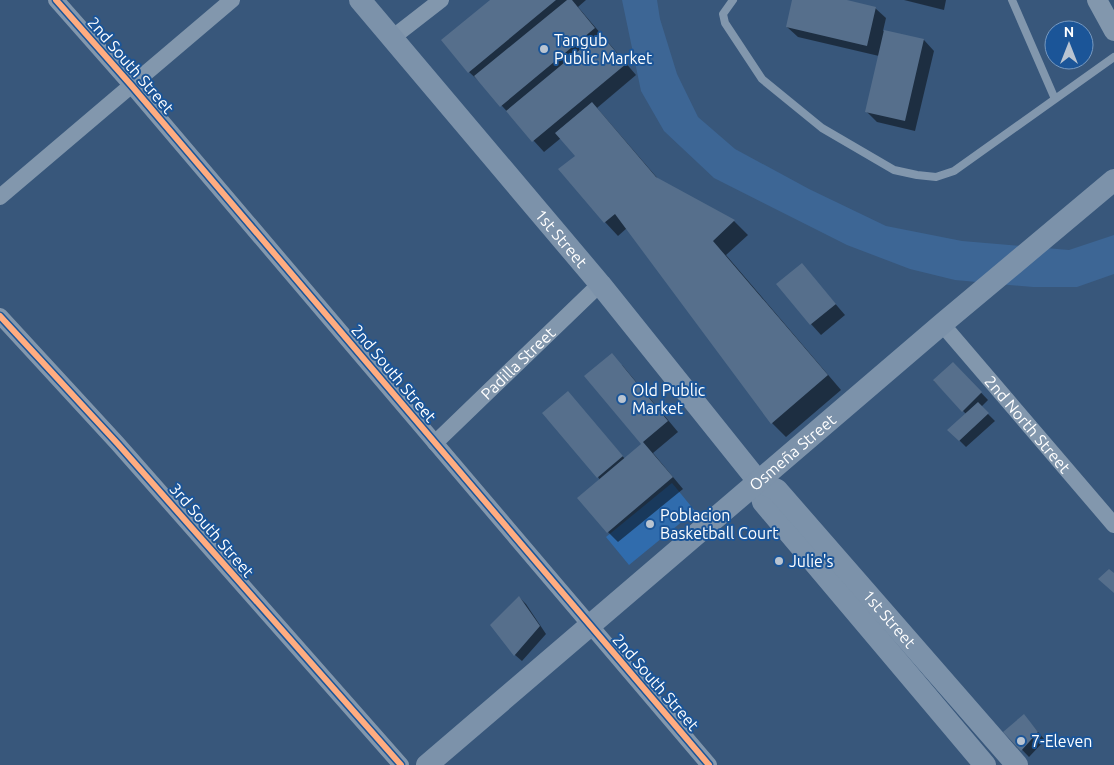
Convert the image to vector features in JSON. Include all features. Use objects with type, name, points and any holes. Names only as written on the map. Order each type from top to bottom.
[{"type":"main road","name":"1st Street","points":[[360,0],[600,284],[758,480],[778,490],[1018,765]]},
{"type":"main road","name":"Osmeña Street","points":[[427,765],[758,480],[1114,180]]},
{"type":"main road","name":"1st Street","points":[[758,480],[763,502],[985,765]]},
{"type":"street","name":"2nd South Street","points":[[56,0],[709,765]]},
{"type":"street","points":[[0,197],[232,0]]},
{"type":"street","points":[[392,38],[441,0]]},
{"type":"street","points":[[1097,0],[1114,31]]},
{"type":"street","name":"Padilla Street","points":[[435,443],[600,284]]},
{"type":"street","name":"3rd South Street","points":[[0,316],[117,443],[401,765]]},
{"type":"street","name":"2nd North Street","points":[[942,324],[1114,525]]},
{"type":"lane","points":[[733,0],[723,14],[725,23],[762,79],[822,128],[894,170],[917,175],[936,177],[954,171],[1114,57]]},
{"type":"lane","points":[[1012,0],[1056,99]]},
{"type":"shaded area","points":[[622,0],[657,0],[660,19],[677,74],[698,117],[735,149],[809,189],[886,226],[962,241],[1069,250],[1114,235],[1114,274],[1077,287],[1033,287],[955,280],[910,269],[847,245],[714,178],[664,131],[641,91]]},
{"type":"shaded area","name":"Poblacion Basketball Court","points":[[672,483],[695,511],[629,565],[606,537]]},
{"type":"building","points":[[490,0],[556,0],[468,73],[441,40]]},
{"type":"building","points":[[567,0],[572,0],[595,28],[500,107],[474,76]]},
{"type":"building","points":[[792,0],[847,0],[876,7],[867,46],[786,27]]},
{"type":"building","points":[[884,30],[924,39],[905,121],[865,112]]},
{"type":"building","points":[[600,33],[626,64],[532,142],[506,111]]},
{"type":"building","points":[[592,102],[656,177],[735,220],[713,241],[828,375],[771,424],[615,214],[604,223],[558,169],[575,156],[555,133]]},
{"type":"building","points":[[802,263],[836,304],[810,325],[776,284]]},
{"type":"building","points":[[612,353],[668,421],[643,442],[673,477],[607,533],[577,498],[641,444],[584,376]]},
{"type":"building","points":[[953,362],[982,392],[962,412],[933,380]]},
{"type":"building","points":[[568,391],[623,456],[597,478],[542,413]]},
{"type":"building","points":[[978,402],[989,413],[959,441],[947,430]]},
{"type":"building","points":[[1109,569],[1114,573],[1114,593],[1098,579]]},
{"type":"building","points":[[519,596],[540,626],[514,656],[490,625]]},
{"type":"building","name":"7-Eleven","points":[[1024,714],[1038,732],[1021,751],[1003,732]]},
{"type":"cycle path","points":[[56,0],[131,85],[709,765]]},
{"type":"cycle path","points":[[0,316],[117,443],[401,765]]},
{"type":"place","name":"Tangub Public Market","points":[[544,49]]},
{"type":"place","name":"Old Public Market","points":[[622,399]]},
{"type":"place","name":"Poblacion Basketball Court","points":[[650,524]]},
{"type":"place","name":"Julie's","points":[[779,561]]},
{"type":"place","name":"7-Eleven","points":[[1021,741]]}]
